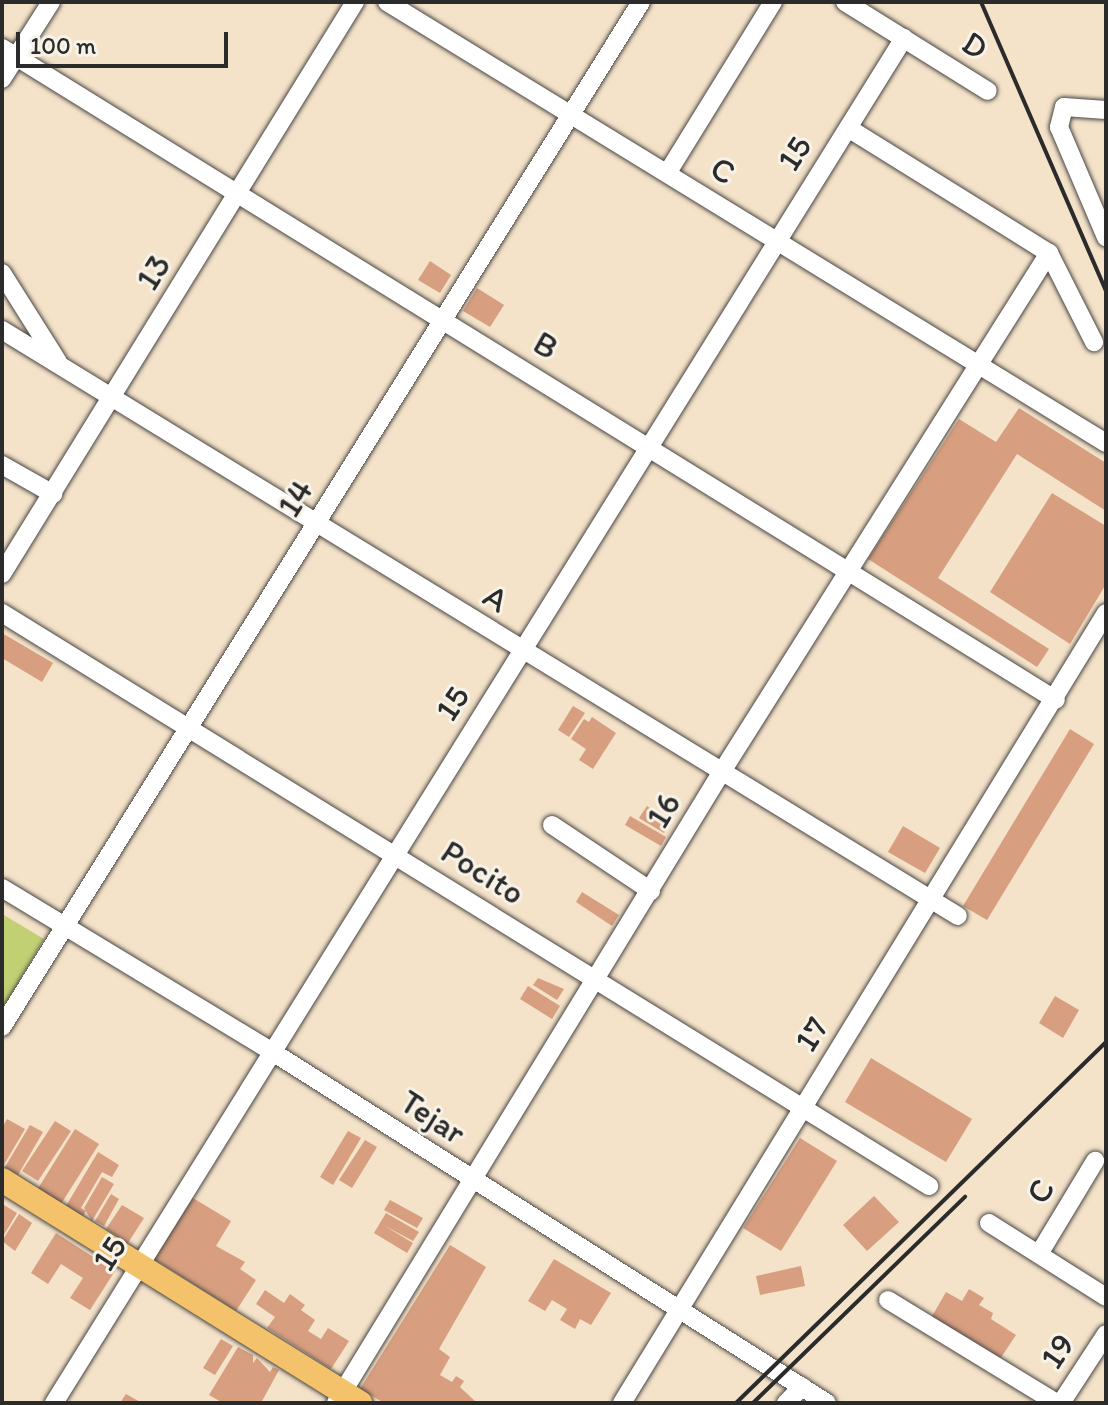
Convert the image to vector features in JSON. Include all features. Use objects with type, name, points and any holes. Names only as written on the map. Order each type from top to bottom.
[{"type":"main road","points":[[2,1180],[140,1264],[347,1399]]},
{"type":"street","points":[[2,79],[9,52],[51,2]]},
{"type":"street","name":"13","points":[[2,574],[355,2]]},
{"type":"street","name":"C","points":[[387,2],[571,111],[776,242],[1106,443]]},
{"type":"street","points":[[617,2],[637,7]]},
{"type":"street","points":[[668,172],[773,2]]},
{"type":"street","name":"D","points":[[845,2],[988,91]]},
{"type":"street","name":"14","points":[[2,1027],[637,7]]},
{"type":"street","name":"15","points":[[54,1403],[393,854],[523,653],[904,38]]},
{"type":"street","name":"B","points":[[9,52],[443,321],[652,446],[1056,700]]},
{"type":"street","points":[[1104,230],[1059,127],[1064,107],[1106,110]]},
{"type":"street","points":[[848,128],[1049,253],[1094,342]]},
{"type":"street","name":"16","points":[[347,1399],[474,1181],[721,773],[982,365],[1049,253]]},
{"type":"street","points":[[2,273],[60,364]]},
{"type":"street","name":"A","points":[[2,330],[114,395],[523,653],[958,916]]},
{"type":"street","points":[[2,465],[53,494]]},
{"type":"street","name":"Pocito","points":[[2,613],[929,1186]]},
{"type":"street","name":"17","points":[[622,1403],[1056,700],[1106,613]]},
{"type":"street","points":[[552,825],[651,891]]},
{"type":"street","name":"Tejar","points":[[2,888],[271,1051],[827,1403]]},
{"type":"street","name":"C","points":[[1039,1254],[1095,1161]]},
{"type":"street","points":[[989,1223],[1106,1297]]},
{"type":"street","points":[[888,1300],[1059,1403]]},
{"type":"street","name":"19","points":[[1059,1403],[1106,1334]]},
{"type":"street","points":[[786,1403],[802,1387]]},
{"type":"green space","points":[[2,914],[44,939],[2,1010]]},
{"type":"building","points":[[430,261],[451,275],[440,293],[418,280]]},
{"type":"building","points":[[477,288],[504,305],[490,327],[463,311]]},
{"type":"building","points":[[1019,408],[1106,463],[1106,511],[1017,454],[938,578],[1049,649],[1037,667],[868,559],[959,419],[996,442]]},
{"type":"building","points":[[1052,493],[1106,526],[1106,584],[1070,644],[990,592]]},
{"type":"building","points":[[2,633],[53,663],[42,682],[2,658]]},
{"type":"building","points":[[573,706],[585,713],[569,737],[558,730]]},
{"type":"building","points":[[592,717],[616,733],[593,769],[579,760],[586,749],[571,739],[584,719],[589,722]]},
{"type":"building","points":[[1070,729],[1094,744],[987,920],[963,906]]},
{"type":"building","points":[[647,806],[671,821],[664,833],[639,818]]},
{"type":"building","points":[[630,816],[666,837],[661,846],[625,825]]},
{"type":"building","points":[[903,826],[940,848],[925,873],[888,852]]},
{"type":"building","points":[[582,892],[619,915],[612,926],[576,902]]},
{"type":"building","points":[[538,978],[564,989],[557,1000],[533,985]]},
{"type":"building","points":[[528,986],[560,1006],[552,1019],[520,999]]},
{"type":"building","points":[[1055,996],[1079,1010],[1063,1038],[1039,1023]]},
{"type":"building","points":[[871,1058],[972,1119],[946,1162],[845,1102]]},
{"type":"building","points":[[7,1119],[25,1129],[2,1168],[2,1128]]},
{"type":"building","points":[[55,1121],[71,1131],[38,1181],[22,1171]]},
{"type":"building","points":[[30,1125],[43,1132],[18,1175],[5,1167]]},
{"type":"building","points":[[75,1129],[99,1144],[61,1204],[37,1190]]},
{"type":"building","points":[[348,1131],[361,1138],[333,1185],[320,1177]]},
{"type":"building","points":[[800,1138],[837,1161],[781,1251],[743,1228]]},
{"type":"building","points":[[365,1140],[377,1147],[352,1188],[339,1180]]},
{"type":"building","points":[[98,1152],[119,1165],[112,1177],[102,1172],[81,1208],[86,1211],[83,1216],[66,1206]]},
{"type":"building","points":[[102,1177],[114,1184],[92,1221],[84,1208]]},
{"type":"building","points":[[111,1194],[119,1199],[104,1226],[95,1221]]},
{"type":"building","points":[[874,1196],[899,1222],[867,1251],[843,1225]]},
{"type":"building","points":[[193,1198],[231,1221],[216,1246],[245,1262],[240,1269],[256,1280],[236,1311],[154,1259]]},
{"type":"building","points":[[390,1200],[423,1218],[417,1228],[384,1210]]},
{"type":"building","points":[[4,1205],[17,1213],[2,1238],[2,1208]]},
{"type":"building","points":[[122,1205],[144,1218],[128,1243],[106,1229]]},
{"type":"building","points":[[386,1213],[419,1232],[413,1241],[383,1225],[413,1243],[407,1253],[374,1233]]},
{"type":"building","points":[[19,1214],[32,1223],[15,1251],[2,1241]]},
{"type":"building","points":[[56,1233],[115,1271],[90,1310],[70,1298],[83,1278],[61,1264],[48,1284],[31,1273]]},
{"type":"building","points":[[450,1245],[486,1267],[439,1349],[450,1357],[440,1375],[452,1382],[456,1376],[464,1381],[460,1387],[477,1403],[384,1403],[360,1389]]},
{"type":"building","points":[[554,1259],[611,1293],[591,1325],[580,1319],[575,1329],[560,1320],[567,1309],[552,1300],[545,1311],[528,1301]]},
{"type":"building","points":[[801,1266],[805,1286],[760,1295],[756,1276]]},
{"type":"building","points":[[969,1289],[984,1298],[979,1305],[993,1313],[991,1319],[1016,1335],[1000,1359],[931,1318],[946,1292],[962,1301]]},
{"type":"building","points":[[265,1290],[284,1303],[290,1294],[305,1305],[301,1310],[315,1320],[308,1331],[321,1339],[328,1328],[349,1341],[331,1369],[267,1328],[275,1317],[256,1304]]},
{"type":"building","points":[[221,1339],[233,1346],[215,1375],[203,1368]]},
{"type":"building","points":[[238,1347],[253,1355],[253,1363],[257,1358],[270,1372],[273,1367],[279,1370],[261,1403],[223,1403],[209,1395]]},
{"type":"building","points":[[126,1394],[142,1403],[120,1403]]},
{"type":"railway","points":[[981,2],[1106,291]]},
{"type":"railway","points":[[736,1403],[1106,1042]]},
{"type":"railway","points":[[753,1403],[965,1197]]}]
